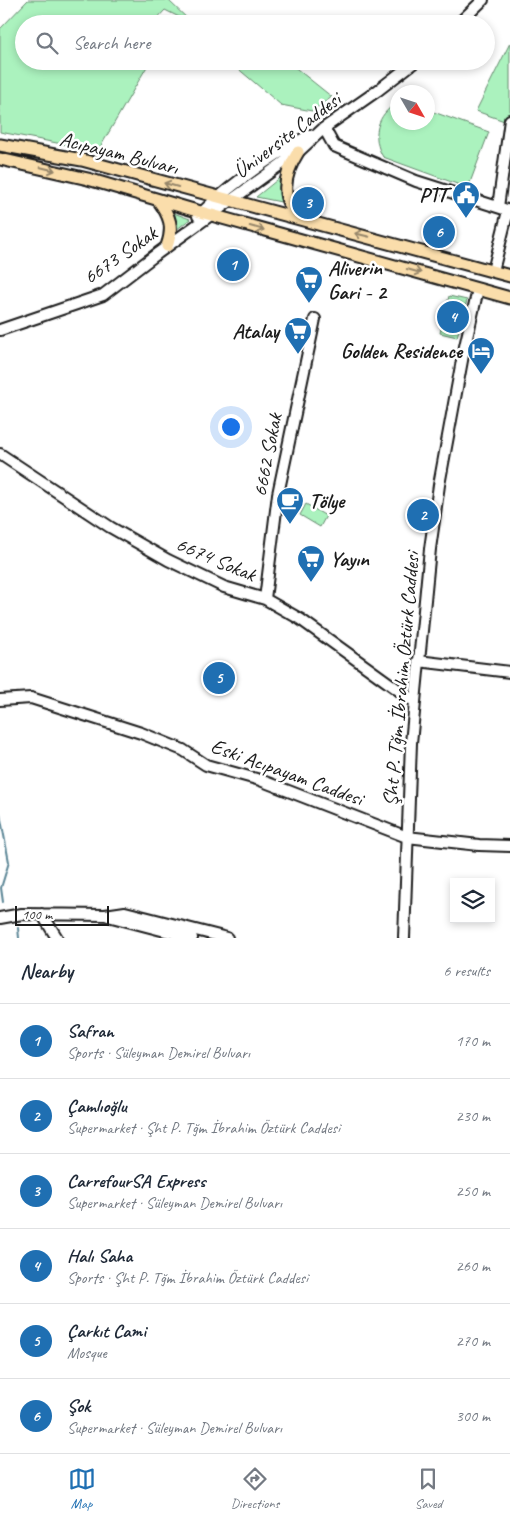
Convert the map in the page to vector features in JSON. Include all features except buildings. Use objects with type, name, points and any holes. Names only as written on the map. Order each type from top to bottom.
[{"type":"main road","name":"Acıpayam Bulvarı","points":[[0,145],[82,160],[223,200],[510,276]]},
{"type":"main road","points":[[298,152],[290,169],[286,200],[294,212],[310,223]]},
{"type":"main road","name":"Acıpayam Bulvarı","points":[[0,159],[88,178],[201,215],[510,298]]},
{"type":"main road","points":[[158,200],[171,221],[172,234],[167,246]]},
{"type":"street","points":[[467,15],[483,0]]},
{"type":"street","name":"Üniversite Caddesi","points":[[223,200],[298,152],[324,128],[377,92],[405,70]]},
{"type":"street","points":[[493,271],[505,210],[510,120]]},
{"type":"street","points":[[223,200],[291,146],[324,128],[334,146],[416,181],[505,210]]},
{"type":"street","name":"6673 Sokak","points":[[0,330],[103,295],[167,246],[201,215],[223,200]]},
{"type":"street","name":"Şht P. Tğm İbrahim Öztürk Caddesi","points":[[404,938],[411,743],[418,661],[439,485],[463,355],[478,289]]},
{"type":"street","name":"6662 Sokak","points":[[265,599],[279,486],[315,319]]},
{"type":"street","name":"6674 Sokak","points":[[0,454],[110,526],[168,560],[224,587],[265,599],[300,619],[415,702]]},
{"type":"street","points":[[418,661],[510,672]]},
{"type":"street","name":"Eski Acıpayam Caddesi","points":[[0,700],[31,698],[141,733],[183,750],[206,765],[260,780],[407,836],[454,843],[510,846]]},
{"type":"street","points":[[0,918],[12,914],[105,915],[125,912],[227,938]]},
{"type":"street","points":[[42,914],[57,938]]},
{"type":"street","points":[[105,915],[192,938]]},
{"type":"green space","points":[[28,0],[168,0],[184,15],[175,15],[165,10],[160,15],[15,15],[15,70],[145,70],[98,151],[0,132],[0,29]]},
{"type":"green space","points":[[510,43],[510,123],[476,111]]},
{"type":"green space","points":[[240,70],[298,70],[332,97],[312,111],[281,105]]},
{"type":"green space","points":[[390,108],[390,130],[435,130],[435,113],[489,132],[468,188],[383,157],[377,142],[377,134],[378,127],[385,113]]},
{"type":"green space","points":[[282,176],[281,202],[256,197]]},
{"type":"green space","points":[[171,212],[190,219],[176,230]]},
{"type":"green space","points":[[449,296],[467,300],[457,337],[440,333]]},
{"type":"green space","points":[[291,496],[303,504],[297,515],[287,508]]},
{"type":"green space","points":[[306,504],[326,516],[320,527],[300,515]]},
{"type":"waterway","points":[[0,814],[9,862],[1,888],[3,902]]},
{"type":"waterway","points":[[18,928],[19,938]]},
{"type":"place","name":"CarrefourSA Express","points":[[308,203]]},
{"type":"place","name":"PTT","points":[[466,219]]},
{"type":"place","name":"Şok","points":[[439,232]]},
{"type":"place","name":"Safran","points":[[233,265]]},
{"type":"place","name":"Aliverin Gari - 2","points":[[309,304]]},
{"type":"place","name":"Halı Saha","points":[[453,317]]},
{"type":"place","name":"Atalay","points":[[298,355]]},
{"type":"place","name":"Golden Residence","points":[[481,375]]},
{"type":"place","name":"Çamlıoğlu","points":[[423,515]]},
{"type":"place","name":"Tölye","points":[[290,525]]},
{"type":"place","name":"Yayın","points":[[311,583]]},
{"type":"place","name":"Çarkıt Cami","points":[[219,678]]}]
